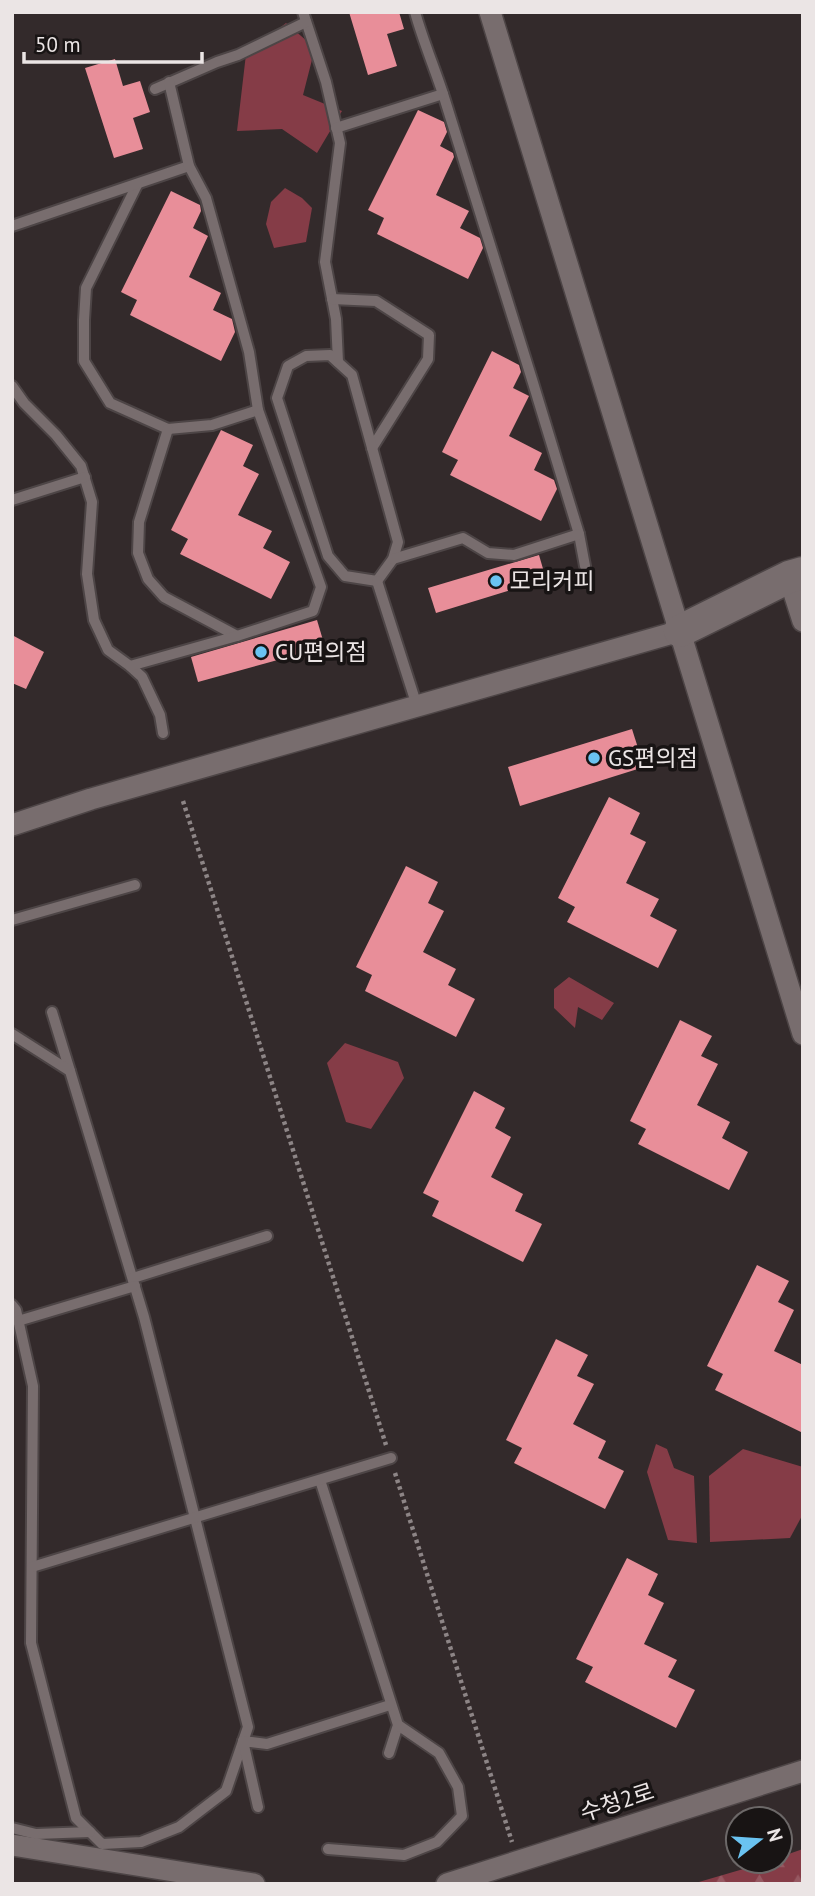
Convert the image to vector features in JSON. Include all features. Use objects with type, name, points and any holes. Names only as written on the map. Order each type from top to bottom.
[{"type":"main road","points":[[680,631],[796,575]]},
{"type":"street","points":[[490,12],[803,1034]]},
{"type":"street","points":[[796,575],[803,621]]},
{"type":"street","points":[[12,825],[91,799],[680,631]]},
{"type":"street","name":"수청2로","points":[[447,1884],[803,1771]]},
{"type":"street","points":[[12,1844],[254,1884]]},
{"type":"lane","points":[[415,12],[443,94],[579,534],[585,566]]},
{"type":"lane","points":[[155,89],[238,55],[304,17],[326,82],[340,143],[325,262],[336,318],[338,362]]},
{"type":"lane","points":[[131,666],[313,611],[321,587],[258,410],[249,352],[206,198],[189,166],[169,82]]},
{"type":"lane","points":[[336,128],[443,94]]},
{"type":"lane","points":[[12,226],[189,166]]},
{"type":"lane","points":[[137,185],[86,288],[85,361],[110,403],[168,429],[212,425],[258,410]]},
{"type":"lane","points":[[332,299],[376,301],[429,335],[428,359],[372,448]]},
{"type":"lane","points":[[330,355],[352,375],[398,542],[393,559],[377,581],[345,576],[328,556],[277,398],[288,366],[306,356],[330,355]]},
{"type":"lane","points":[[12,386],[81,466],[92,502],[87,574],[94,620],[108,650],[142,677],[160,715],[163,733]]},
{"type":"lane","points":[[168,429],[139,522],[138,553],[148,579],[164,597],[237,636]]},
{"type":"lane","points":[[12,500],[85,477]]},
{"type":"lane","points":[[393,559],[463,538],[488,554],[514,555],[579,534]]},
{"type":"lane","points":[[317,576],[338,568]]},
{"type":"lane","points":[[377,581],[417,706]]},
{"type":"lane","points":[[12,920],[135,885]]},
{"type":"lane","points":[[12,1305],[18,1321],[17,1339],[33,1386],[31,1643],[76,1818],[102,1844],[141,1842],[179,1827],[226,1791],[248,1727],[145,1317],[52,1012]]},
{"type":"lane","points":[[12,1034],[70,1071]]},
{"type":"lane","points":[[18,1321],[267,1236]]},
{"type":"lane","points":[[32,1567],[391,1458]]},
{"type":"lane","points":[[320,1480],[398,1725],[439,1753],[458,1787],[462,1816],[437,1842],[404,1854],[328,1849]]},
{"type":"lane","points":[[243,1741],[267,1744],[390,1705]]},
{"type":"lane","points":[[389,1753],[398,1725]]},
{"type":"lane","points":[[243,1741],[258,1808]]},
{"type":"lane","points":[[12,1828],[36,1834],[90,1832]]},
{"type":"path","points":[[183,801],[518,1861]]},
{"type":"green space","points":[[286,23],[315,48],[303,95],[342,111],[317,153],[282,129],[237,131],[246,54]]},
{"type":"green space","points":[[285,188],[312,208],[306,242],[274,248],[266,224],[271,202]]},
{"type":"green space","points":[[569,977],[614,1003],[602,1020],[578,1007],[575,1028],[554,1008],[554,989]]},
{"type":"green space","points":[[345,1043],[398,1062],[404,1078],[371,1129],[346,1122],[327,1063]]},
{"type":"green space","points":[[656,1444],[667,1449],[674,1468],[694,1476],[697,1543],[668,1540],[647,1472]]},
{"type":"green space","points":[[743,1449],[803,1467],[803,1514],[790,1538],[710,1542],[709,1476]]},
{"type":"green space","points":[[803,1849],[803,1884],[692,1884],[724,1875],[794,1875],[794,1852]]},
{"type":"building","points":[[349,12],[399,12],[404,29],[387,34],[397,66],[368,75]]},
{"type":"building","points":[[115,59],[123,86],[140,81],[150,112],[133,118],[143,149],[114,158],[85,68]]},
{"type":"building","points":[[418,110],[444,122],[447,132],[440,146],[453,153],[454,157],[436,195],[469,211],[460,228],[480,238],[483,248],[468,279],[377,234],[384,218],[368,210]]},
{"type":"building","points":[[171,191],[200,205],[201,211],[193,228],[208,236],[189,277],[221,293],[213,310],[232,319],[235,332],[221,361],[130,315],[137,300],[121,292]]},
{"type":"building","points":[[492,351],[519,365],[521,372],[513,388],[529,396],[509,436],[542,453],[534,470],[554,480],[557,489],[541,521],[450,475],[458,460],[442,452]]},
{"type":"building","points":[[221,430],[253,445],[243,466],[259,474],[238,515],[272,531],[263,548],[290,562],[271,599],[180,554],[188,539],[171,530]]},
{"type":"building","points":[[539,555],[546,579],[436,613],[428,588]]},
{"type":"building","points":[[317,620],[325,647],[198,682],[191,657]]},
{"type":"building","points":[[12,635],[44,652],[26,689],[12,683]]},
{"type":"building","points":[[632,729],[644,767],[520,806],[508,767]]},
{"type":"building","points":[[609,797],[640,813],[630,834],[646,842],[626,883],[659,899],[650,916],[677,930],[658,968],[567,922],[575,907],[558,898]]},
{"type":"building","points":[[406,866],[438,882],[428,903],[444,911],[423,952],[456,969],[448,985],[475,999],[456,1037],[365,991],[372,975],[356,967]]},
{"type":"building","points":[[680,1020],[712,1036],[701,1056],[718,1064],[697,1105],[730,1122],[722,1138],[748,1152],[729,1190],[638,1144],[646,1129],[630,1121]]},
{"type":"building","points":[[474,1091],[505,1108],[495,1128],[511,1137],[491,1177],[523,1194],[515,1211],[542,1224],[523,1262],[432,1216],[439,1201],[423,1193]]},
{"type":"building","points":[[757,1265],[789,1281],[778,1302],[794,1310],[774,1351],[803,1365],[803,1433],[715,1390],[723,1374],[707,1366]]},
{"type":"building","points":[[556,1339],[588,1355],[577,1376],[594,1384],[573,1424],[606,1441],[598,1458],[624,1471],[605,1509],[514,1463],[522,1448],[506,1440]]},
{"type":"building","points":[[627,1558],[658,1574],[648,1595],[664,1603],[644,1644],[677,1660],[668,1677],[695,1690],[676,1728],[585,1682],[593,1667],[576,1659]]},
{"type":"place","name":"모리커피","points":[[496,581]]},
{"type":"place","name":"CU편의점","points":[[261,652]]},
{"type":"place","name":"GS편의점","points":[[594,758]]}]
